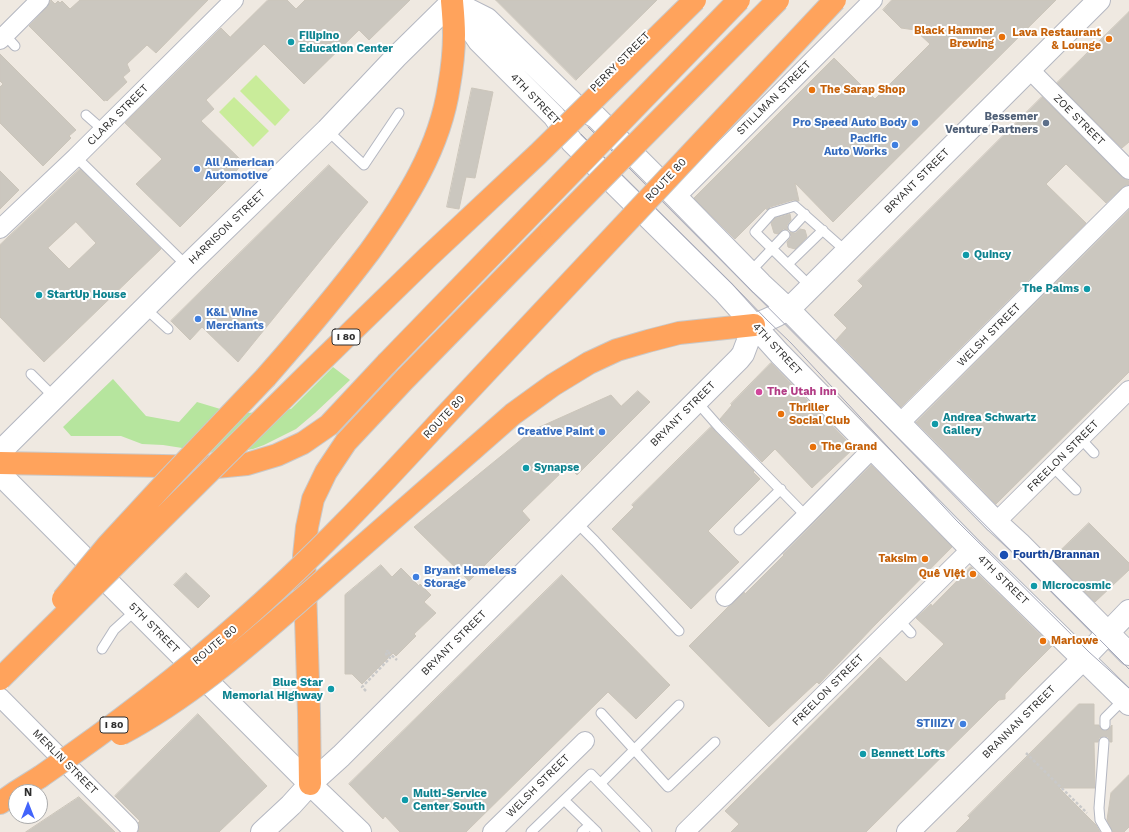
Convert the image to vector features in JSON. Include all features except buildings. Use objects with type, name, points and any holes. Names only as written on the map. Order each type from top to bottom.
[{"type":"highway","points":[[0,673],[107,546],[266,378],[330,302],[381,235],[421,172],[433,144],[442,115],[449,87],[453,50],[454,35],[452,0]]},
{"type":"highway","name":"I 80","points":[[0,679],[308,374],[538,154],[695,0]]},
{"type":"highway","points":[[0,463],[216,467],[247,464],[277,455],[303,443],[328,425],[739,0]]},
{"type":"highway","points":[[310,784],[304,556],[311,506],[326,472],[346,442],[405,379],[778,0]]},
{"type":"highway","name":"ROUTE 80","points":[[29,784],[94,740],[185,670],[238,625],[336,532],[835,0]]},
{"type":"highway","points":[[40,777],[133,728],[174,702],[214,673],[270,627],[513,414],[553,385],[589,363],[617,350],[679,333],[754,325]]},
{"type":"main road","name":"4TH STREET","points":[[452,0],[486,18],[576,106],[596,117],[788,309],[996,522],[1019,543],[1129,654]]},
{"type":"main road","name":"4TH STREET","points":[[452,0],[479,41],[554,116],[572,142],[724,292],[786,359],[971,549],[1126,702]]},
{"type":"main road","name":"HARRISON STREET","points":[[0,452],[187,266],[327,130],[452,0]]},
{"type":"main road","name":"BRYANT STREET","points":[[262,832],[291,805],[310,784],[341,756],[739,359],[743,354],[754,325],[788,309],[1099,0]]},
{"type":"main road","name":"5TH STREET","points":[[0,474],[310,784],[360,832]]},
{"type":"main road","name":"BRANNAN STREET","points":[[908,832],[1129,612]]},
{"type":"street","points":[[7,40],[40,0]]},
{"type":"street","name":"CLARA STREET","points":[[0,229],[76,157],[234,0]]},
{"type":"street","name":"PERRY STREET","points":[[576,106],[682,0]]},
{"type":"street","name":"STILLMAN STREET","points":[[676,197],[872,0]]},
{"type":"street","name":"ZOE STREET","points":[[1030,70],[1129,170]]},
{"type":"street","name":"WELSH STREET","points":[[900,423],[1129,195]]},
{"type":"street","name":"FREELON STREET","points":[[996,522],[1129,390]]},
{"type":"street","points":[[725,597],[873,448]]},
{"type":"street","name":"FREELON STREET","points":[[685,832],[971,549]]},
{"type":"street","name":"MERLIN STREET","points":[[0,697],[129,827]]},
{"type":"street","name":"WELSH STREET","points":[[492,832],[585,741]]},
{"type":"lane","name":"PERRY STREET","points":[[554,116],[576,106]]},
{"type":"lane","points":[[327,130],[364,165],[399,112]]},
{"type":"lane","points":[[86,115],[103,130]]},
{"type":"lane","points":[[76,157],[187,266]]},
{"type":"lane","points":[[811,287],[755,232],[772,213],[795,206],[847,252]]},
{"type":"lane","points":[[793,227],[805,214]]},
{"type":"lane","points":[[788,264],[823,230]]},
{"type":"lane","points":[[750,272],[785,235]]},
{"type":"lane","points":[[145,308],[168,329]]},
{"type":"lane","points":[[31,374],[54,397]]},
{"type":"lane","points":[[696,401],[719,427],[806,516]]},
{"type":"lane","points":[[1080,438],[1094,453]]},
{"type":"lane","points":[[1052,466],[1076,490]]},
{"type":"lane","points":[[739,530],[781,489]]},
{"type":"lane","points":[[576,522],[679,631]]},
{"type":"lane","points":[[102,649],[114,630],[136,610]]},
{"type":"lane","points":[[899,620],[911,633]]},
{"type":"lane","points":[[1105,725],[1105,718],[1126,702]]},
{"type":"lane","points":[[600,783],[679,705]]},
{"type":"lane","points":[[601,713],[668,787],[715,742]]},
{"type":"lane","points":[[1104,742],[1099,808],[1100,820],[1107,832]]},
{"type":"lane","points":[[531,832],[591,774],[647,832]]},
{"type":"lane","points":[[564,800],[597,832]]},
{"type":"lane","points":[[582,832],[590,825]]},
{"type":"path","points":[[366,691],[362,686],[390,658],[386,654],[388,651],[397,660]]},
{"type":"path","points":[[1026,753],[1091,818]]},
{"type":"green space","points":[[256,75],[290,110],[275,126],[240,91]]},
{"type":"green space","points":[[234,97],[269,131],[253,147],[219,112]]},
{"type":"green space","points":[[333,367],[350,380],[296,429],[253,449],[221,454],[163,445],[142,444],[121,436],[71,436],[63,427],[113,379],[146,416],[179,422],[197,402],[237,414],[291,409]]},
{"type":"tram line","points":[[588,127],[1129,669]]},
{"type":"tram line","points":[[581,134],[791,343],[957,521],[1089,652],[1129,688]]},
{"type":"place","name":"Black Hammer Brewing","points":[[1002,37]]},
{"type":"place","name":"Lava Restaurant & Lounge","points":[[1109,39]]},
{"type":"place","name":"Filipino Education Center","points":[[291,42]]},
{"type":"place","name":"The Sarap Shop","points":[[812,90]]},
{"type":"place","name":"Pro Speed Auto Body","points":[[915,123]]},
{"type":"place","name":"Bessemer Venture Partners","points":[[1046,123]]},
{"type":"place","name":"Pacific Auto Works","points":[[895,145]]},
{"type":"place","name":"All American Automotive","points":[[197,169]]},
{"type":"place","name":"Quincy","points":[[966,255]]},
{"type":"place","name":"The Palms","points":[[1087,289]]},
{"type":"place","name":"StartUp House","points":[[39,295]]},
{"type":"place","name":"K&L Wine Merchants","points":[[198,319]]},
{"type":"place","name":"The Utah Inn","points":[[759,392]]},
{"type":"place","name":"Thriller Social Club","points":[[781,414]]},
{"type":"place","name":"Andrea Schwartz Gallery","points":[[935,424]]},
{"type":"place","name":"Creative Paint","points":[[602,432]]},
{"type":"place","name":"The Grand","points":[[813,447]]},
{"type":"place","name":"Synapse","points":[[526,468]]},
{"type":"place","name":"Fourth/Brannan","points":[[1004,555]]},
{"type":"place","name":"Taksim","points":[[925,559]]},
{"type":"place","name":"Quê Việt","points":[[973,574]]},
{"type":"place","name":"Bryant Homeless Storage","points":[[416,577]]},
{"type":"place","name":"Microcosmic","points":[[1034,586]]},
{"type":"place","name":"Marlowe","points":[[1043,641]]},
{"type":"place","name":"Blue Star Memorial Highway","points":[[331,689]]},
{"type":"place","name":"STIIIZY","points":[[963,724]]},
{"type":"place","name":"Bennett Lofts","points":[[863,754]]},
{"type":"place","name":"Multi-Service Center South","points":[[405,800]]}]
